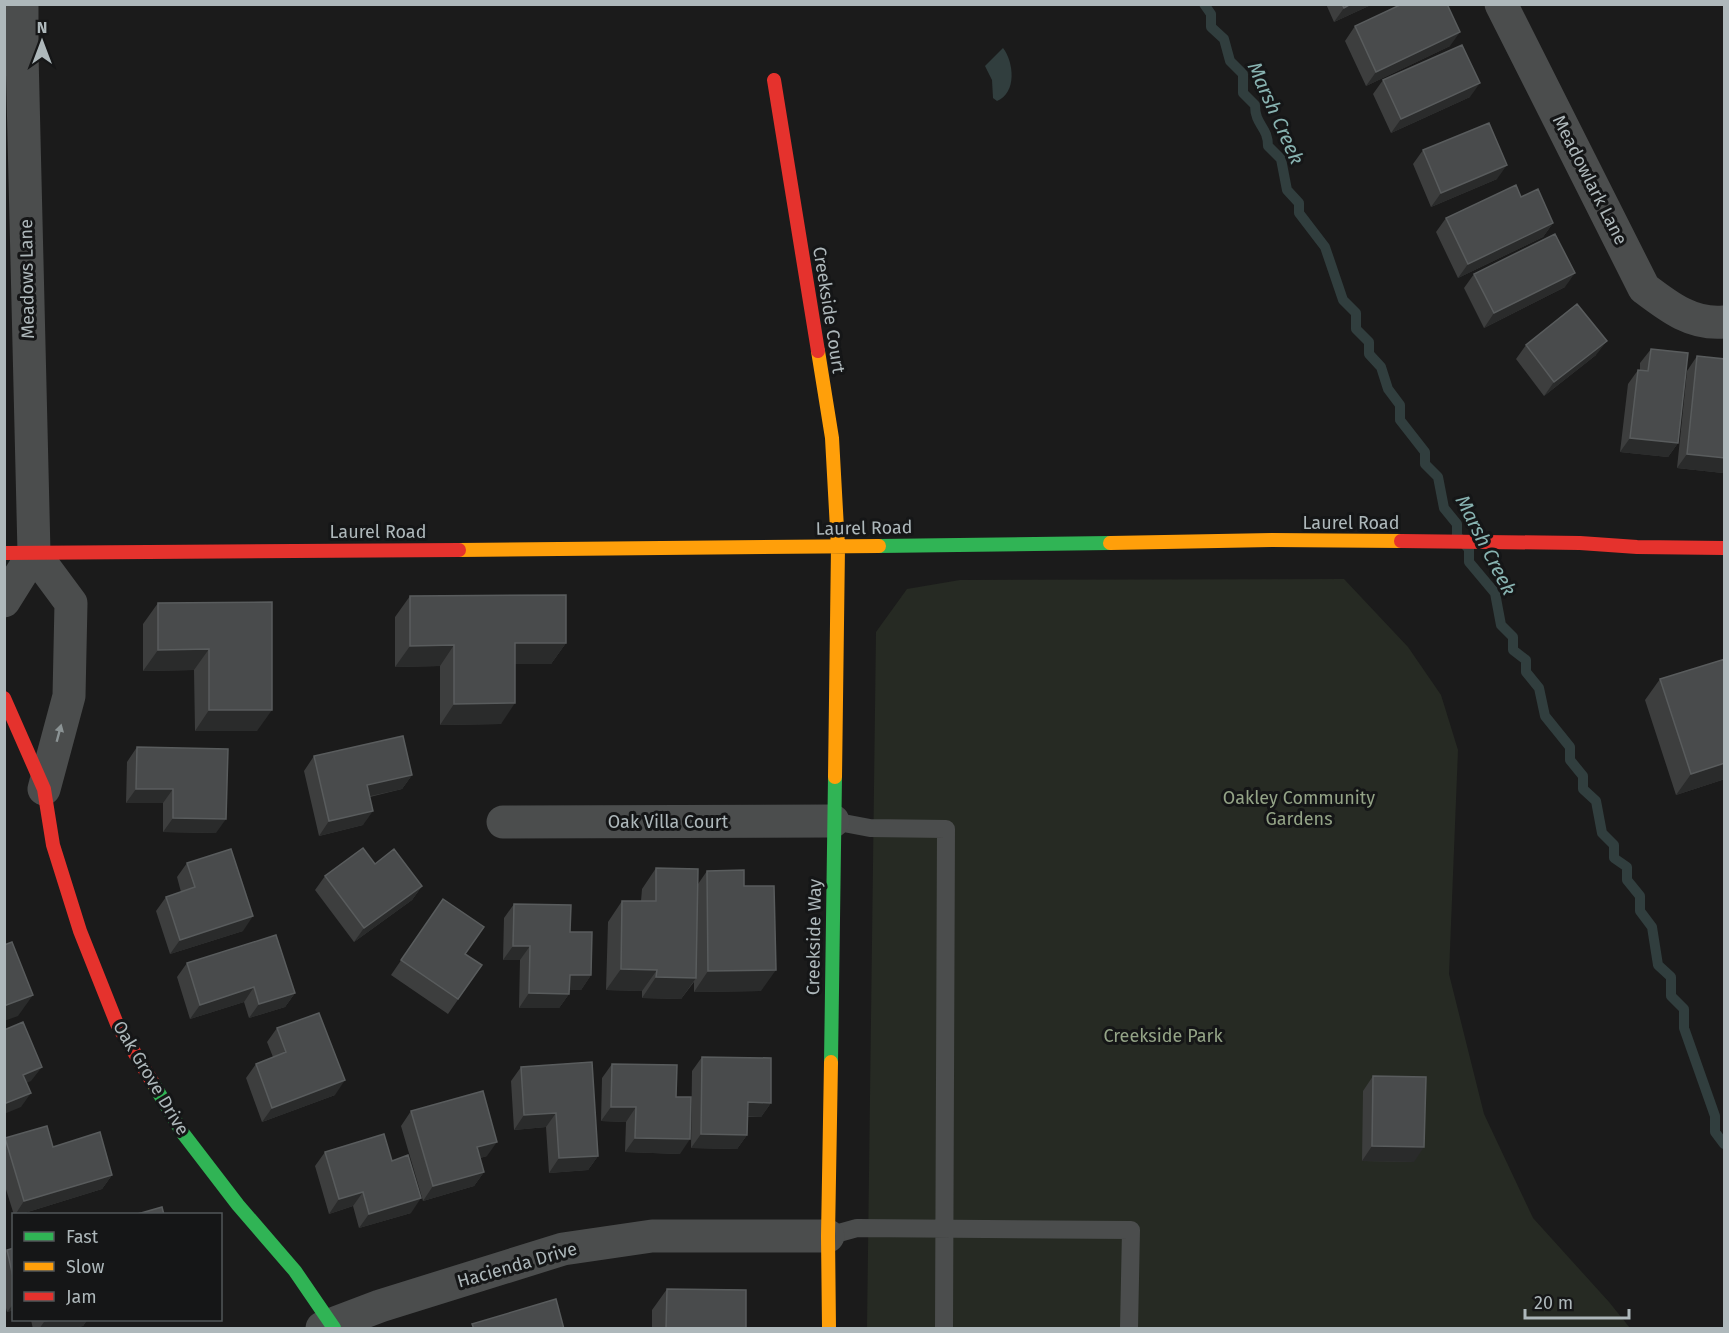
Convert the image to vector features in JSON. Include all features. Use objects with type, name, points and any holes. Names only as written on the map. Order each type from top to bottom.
[{"type":"street","name":"Meadows Lane","points":[[19,553],[13,54],[22,4]]},
{"type":"street","name":"Meadowlark Lane","points":[[1501,4],[1644,288],[1675,312],[1717,322]]},
{"type":"street","name":"Creekside Court","points":[[774,80],[832,438],[838,547]]},
{"type":"street","name":"Laurel Road","points":[[19,553],[838,547],[1272,540],[1580,543],[1637,547],[1725,548]]},
{"type":"street","name":"Creekside Way","points":[[829,1329],[828,1236],[838,547]]},
{"type":"street","points":[[4,601],[19,553]]},
{"type":"street","name":"Oak Grove Drive","points":[[19,553],[71,603],[69,696],[44,789]]},
{"type":"street","name":"Oak Grove Drive","points":[[4,698],[44,789],[57,856],[80,931],[117,1024],[182,1132],[238,1205],[295,1270],[329,1327]]},
{"type":"street","name":"Oak Villa Court","points":[[503,822],[834,821]]},
{"type":"street","name":"Hacienda Drive","points":[[329,1327],[380,1305],[563,1249],[652,1236],[828,1236]]},
{"type":"lane","points":[[834,821],[870,828],[946,829],[944,1329]]},
{"type":"lane","points":[[828,1236],[857,1228],[1131,1230],[1129,1329]]},
{"type":"green space","name":"Creekside Park","points":[[1344,579],[1408,647],[1441,695],[1458,750],[1449,974],[1484,1114],[1533,1218],[1630,1328],[867,1328],[876,632],[907,589],[960,580]]},
{"type":"shaded area","points":[[1003,48],[1010,61],[1012,77],[1008,91],[997,101],[993,98],[992,80],[985,66]]},
{"type":"building","points":[[1402,4],[1447,4],[1460,32],[1376,72],[1355,26]]},
{"type":"building","points":[[1462,45],[1480,83],[1401,119],[1383,80]]},
{"type":"building","points":[[1489,123],[1507,165],[1441,193],[1423,150]]},
{"type":"building","points":[[1516,185],[1521,197],[1538,189],[1553,223],[1468,264],[1446,218]]},
{"type":"building","points":[[1555,234],[1575,273],[1494,313],[1474,274]]},
{"type":"building","points":[[1577,304],[1607,341],[1554,382],[1526,345]]},
{"type":"building","points":[[1651,349],[1688,353],[1678,443],[1630,438],[1638,370],[1648,371]]},
{"type":"building","points":[[1697,356],[1725,359],[1725,458],[1687,454]]},
{"type":"building","points":[[566,595],[566,643],[515,643],[515,703],[454,704],[454,645],[410,646],[410,596]]},
{"type":"building","points":[[272,602],[272,710],[209,710],[209,649],[158,650],[158,603]]},
{"type":"building","points":[[1725,659],[1725,763],[1691,774],[1660,679]]},
{"type":"building","points":[[403,736],[412,775],[367,785],[373,811],[329,821],[314,756]]},
{"type":"building","points":[[137,747],[228,749],[226,819],[173,818],[173,789],[136,789]]},
{"type":"building","points":[[363,848],[375,864],[394,849],[422,886],[364,928],[325,876]]},
{"type":"building","points":[[231,849],[253,916],[180,940],[166,897],[195,887],[187,863]]},
{"type":"building","points":[[656,868],[698,869],[696,978],[656,977],[657,970],[621,969],[622,901],[656,901]]},
{"type":"building","points":[[744,870],[744,886],[774,886],[776,970],[708,971],[707,871]]},
{"type":"building","points":[[443,899],[484,927],[465,954],[482,965],[458,999],[401,960]]},
{"type":"building","points":[[514,904],[571,905],[570,932],[592,932],[591,975],[570,975],[569,994],[529,993],[530,946],[513,946]]},
{"type":"building","points":[[276,935],[295,993],[259,1004],[254,987],[200,1005],[187,963]]},
{"type":"building","points":[[12,942],[33,995],[4,1006],[4,945]]},
{"type":"building","points":[[319,1013],[345,1080],[272,1108],[256,1064],[286,1052],[277,1028]]},
{"type":"building","points":[[23,1022],[42,1067],[23,1075],[31,1093],[4,1104],[4,1030]]},
{"type":"building","points":[[702,1057],[771,1058],[771,1103],[748,1102],[747,1135],[701,1134]]},
{"type":"building","points":[[592,1062],[598,1156],[559,1158],[556,1113],[524,1115],[521,1067]]},
{"type":"building","points":[[612,1064],[677,1065],[676,1097],[691,1097],[690,1139],[635,1138],[636,1107],[611,1107]]},
{"type":"building","points":[[1373,1076],[1426,1077],[1424,1147],[1372,1146]]},
{"type":"building","points":[[483,1091],[497,1142],[477,1147],[484,1172],[433,1186],[411,1111]]},
{"type":"building","points":[[47,1126],[53,1147],[100,1132],[112,1175],[24,1201],[5,1138]]},
{"type":"building","points":[[384,1134],[392,1161],[408,1155],[421,1198],[369,1214],[363,1192],[339,1199],[325,1152]]},
{"type":"building","points":[[162,1207],[164,1213],[141,1213]]},
{"type":"building","points":[[12,1249],[12,1272],[7,1250]]},
{"type":"building","points":[[667,1289],[746,1290],[746,1329],[666,1329]]},
{"type":"building","points":[[556,1299],[564,1329],[474,1329],[472,1324]]},
{"type":"waterway","name":"Marsh Creek","points":[[1204,4],[1211,14],[1211,27],[1224,39],[1230,61],[1243,74],[1243,93],[1255,105],[1268,146],[1281,159],[1287,190],[1299,203],[1299,213],[1325,247],[1343,300],[1356,313],[1356,329],[1369,342],[1369,354],[1381,367],[1388,389],[1400,405],[1400,420],[1425,452],[1425,464],[1438,477],[1444,508],[1457,524],[1457,536],[1469,549],[1469,562],[1495,593],[1501,625],[1513,637],[1513,650],[1526,660],[1526,672],[1539,688],[1545,716],[1570,747],[1570,760],[1583,776],[1583,789],[1596,801],[1602,833],[1614,845],[1614,858],[1627,867],[1627,880],[1640,896],[1640,911],[1652,927],[1658,965],[1671,977],[1671,996],[1684,1009],[1684,1028],[1715,1116],[1715,1132],[1724,1144]]},
{"type":"traffic: fast","points":[[879,546],[1110,543]]},
{"type":"traffic: fast","points":[[831,1062],[835,777]]},
{"type":"traffic: fast","points":[[153,1083],[182,1132],[238,1205],[295,1271],[334,1328]]},
{"type":"traffic: slow","points":[[818,351],[832,438],[838,547],[835,777]]},
{"type":"traffic: slow","points":[[1110,543],[1272,540],[1401,541]]},
{"type":"traffic: slow","points":[[459,550],[879,546]]},
{"type":"traffic: slow","points":[[829,1328],[831,1062]]},
{"type":"traffic: jam","points":[[774,80],[818,351]]},
{"type":"traffic: jam","points":[[1401,541],[1580,543],[1637,547],[1724,548]]},
{"type":"traffic: jam","points":[[4,553],[459,550]]},
{"type":"traffic: jam","points":[[4,698],[44,789],[53,845],[80,931],[117,1024],[153,1083]]},
{"type":"park label","name":"Oakley Community Gardens","points":[[1299,808]]}]
